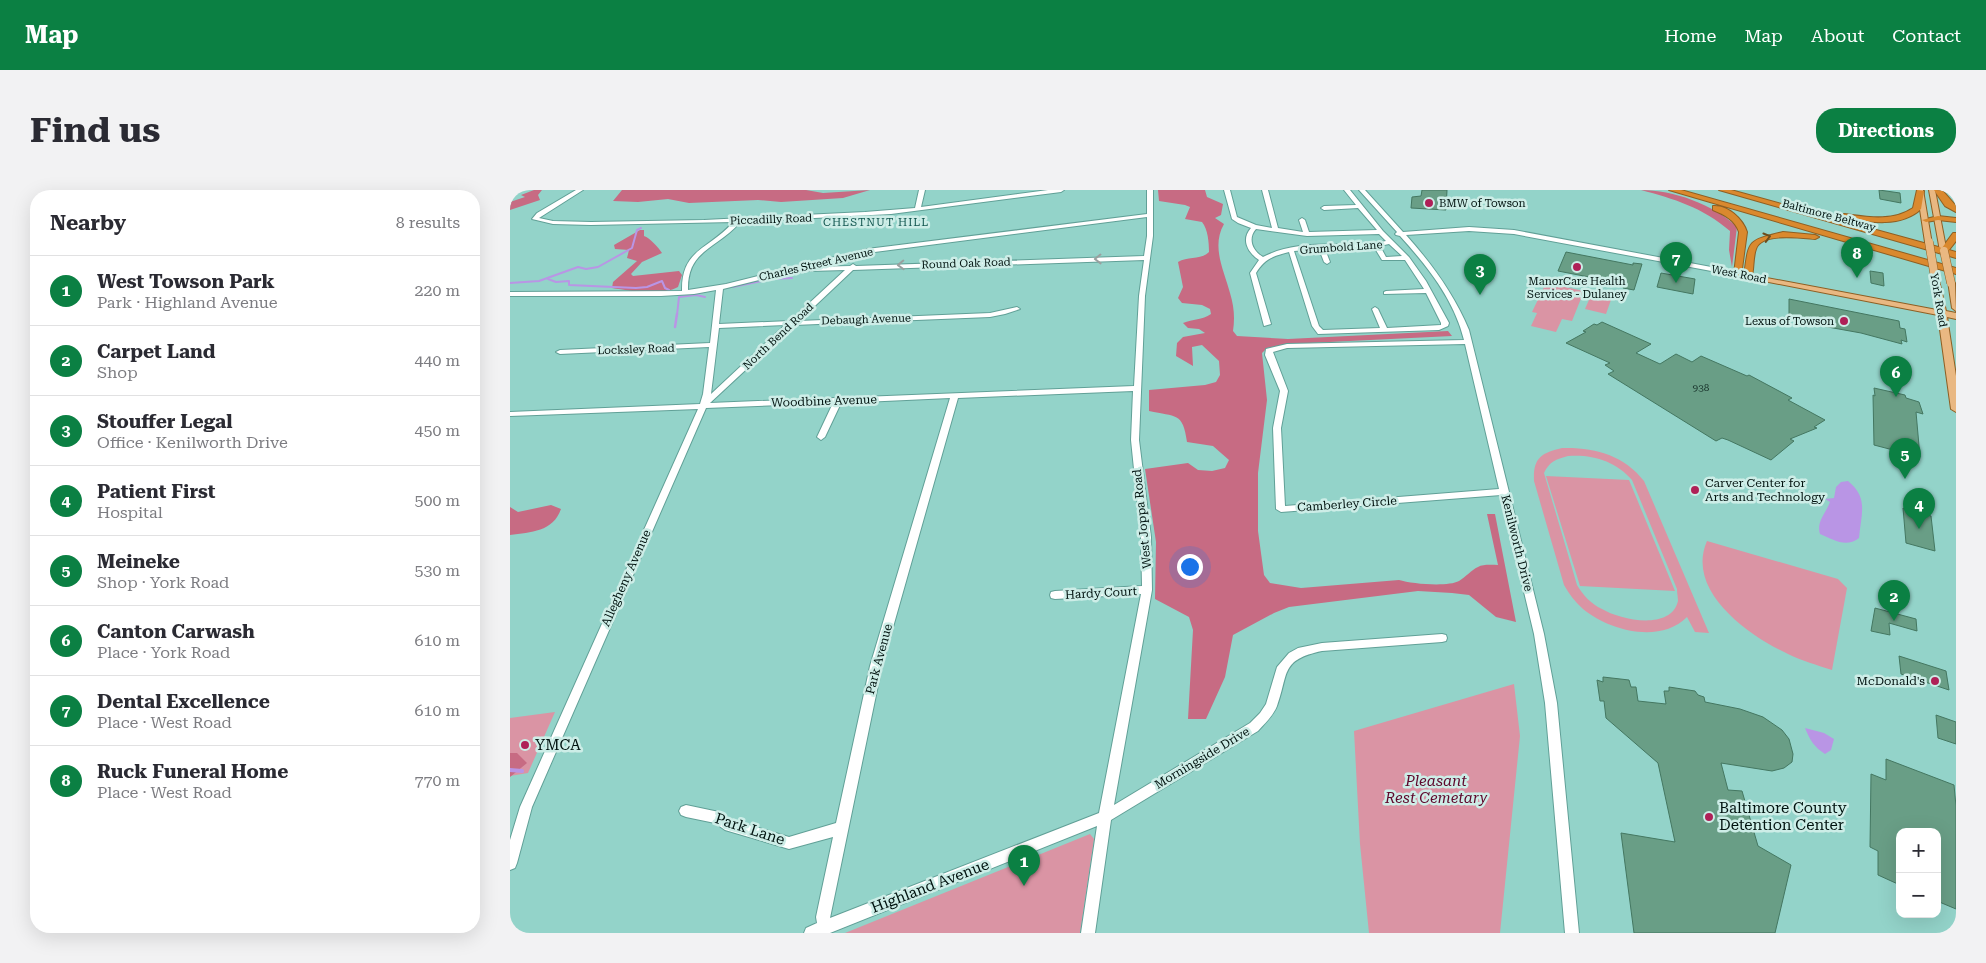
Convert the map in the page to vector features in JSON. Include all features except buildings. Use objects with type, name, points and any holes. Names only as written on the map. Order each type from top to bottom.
[{"type":"highway","points":[[1664,190],[1721,210],[1740,223],[1743,232],[1738,274]]},
{"type":"highway","name":"Baltimore Beltway","points":[[1672,190],[1956,271]]},
{"type":"highway","name":"Baltimore Beltway","points":[[1695,190],[1956,263]]},
{"type":"highway","points":[[1722,190],[1956,255]]},
{"type":"highway","points":[[1773,204],[1830,215],[1885,219],[1903,217],[1917,210],[1920,190]]},
{"type":"highway","points":[[1938,190],[1948,204],[1956,210]]},
{"type":"highway","points":[[1926,220],[1938,218],[1956,220]]},
{"type":"highway","points":[[1748,276],[1754,244],[1762,238],[1783,234],[1840,241],[1956,271]]},
{"type":"highway","points":[[1945,248],[1956,235]]},
{"type":"main road","name":"York Road","points":[[1920,190],[1935,278],[1952,359],[1956,409]]},
{"type":"main road","name":"York Road","points":[[1932,190],[1956,308]]},
{"type":"main road","name":"West Road","points":[[1738,274],[1956,316]]},
{"type":"street","name":"Piccadilly Road","points":[[580,190],[535,219],[545,223],[603,224],[839,216],[1061,190]]},
{"type":"street","points":[[918,208],[922,190]]},
{"type":"street","name":"West Joppa Road","points":[[1088,933],[1105,817],[1147,590],[1146,538],[1136,459],[1137,388],[1142,296],[1151,215],[1150,190]]},
{"type":"street","name":"West Road","points":[[1227,190],[1234,218],[1255,227],[1276,231],[1307,234],[1402,234],[1458,229],[1506,231],[1738,274]]},
{"type":"street","points":[[1265,190],[1276,231]]},
{"type":"street","points":[[1291,250],[1316,326],[1325,333],[1439,328],[1444,326],[1445,323],[1438,309],[1407,258],[1396,245],[1390,242],[1347,190]]},
{"type":"street","name":"Kenilworth Drive","points":[[1362,190],[1430,265],[1457,309],[1468,342],[1539,634],[1551,703],[1572,933]]},
{"type":"street","points":[[1324,208],[1361,206]]},
{"type":"street","name":"Charles Street Avenue","points":[[510,294],[685,293],[720,287],[876,250],[1151,215]]},
{"type":"street","points":[[685,293],[687,270],[696,256],[727,233],[738,220]]},
{"type":"street","points":[[1302,220],[1307,234]]},
{"type":"street","points":[[1255,227],[1249,233],[1248,239],[1254,253],[1262,259],[1256,265],[1253,273],[1267,324]]},
{"type":"street","name":"Grumbold Lane","points":[[1262,259],[1291,250],[1321,246],[1390,242]]},
{"type":"street","points":[[1376,244],[1384,259],[1407,258]]},
{"type":"street","points":[[1321,246],[1327,262]]},
{"type":"street","name":"Round Oak Road","points":[[786,271],[853,266],[1147,258]]},
{"type":"street","name":"North Bend Road","points":[[703,406],[853,266]]},
{"type":"street","name":"Allegheny Avenue","points":[[510,863],[526,807],[703,406],[707,394],[720,287]]},
{"type":"street","points":[[1386,293],[1428,291]]},
{"type":"street","name":"Debaugh Avenue","points":[[715,326],[990,315],[1003,314],[1017,309]]},
{"type":"street","points":[[1375,309],[1385,330]]},
{"type":"street","points":[[1438,309],[1457,309]]},
{"type":"street","name":"Camberley Circle","points":[[1468,342],[1287,346],[1269,351],[1284,391],[1277,428],[1281,509],[1504,492]]},
{"type":"street","name":"Locksley Road","points":[[560,352],[713,345]]},
{"type":"street","name":"Woodbine Avenue","points":[[510,414],[1137,388]]},
{"type":"street","name":"Park Avenue","points":[[825,928],[823,916],[876,666],[955,395]]},
{"type":"street","points":[[821,437],[838,400]]},
{"type":"street","name":"Hardy Court","points":[[1056,595],[1147,590]]},
{"type":"street","name":"Morningside Drive","points":[[1105,817],[1254,727],[1271,706],[1281,670],[1293,656],[1302,651],[1322,647],[1442,638]]},
{"type":"street","name":"Park Lane","points":[[686,811],[719,818],[725,824],[788,843],[842,828]]},
{"type":"street","name":"Highland Avenue","points":[[811,933],[1105,817]]},
{"type":"green space","points":[[1546,283],[1584,291],[1572,321],[1562,319],[1556,332],[1531,326],[1537,313],[1532,312]]},
{"type":"green space","points":[[1592,293],[1612,297],[1606,314],[1585,309]]},
{"type":"green space","points":[[1562,448],[1586,449],[1608,454],[1627,465],[1644,481],[1709,633],[1695,632],[1687,617],[1676,625],[1663,630],[1649,632],[1621,628],[1594,617],[1583,609],[1570,595],[1564,585],[1534,481],[1535,467],[1540,458],[1549,452]],"holes":[[[1568,456],[1603,460],[1619,468],[1632,480],[1677,589],[1678,601],[1673,610],[1666,616],[1656,620],[1620,617],[1591,602],[1577,585],[1544,473],[1548,466],[1556,460]]]},
{"type":"green space","points":[[1546,476],[1629,480],[1675,591],[1580,586]]},
{"type":"green space","points":[[1707,541],[1838,579],[1847,588],[1832,670],[1799,659],[1772,646],[1739,624],[1725,610],[1713,594],[1705,577],[1703,559]]},
{"type":"green space","name":"Pleasant Rest Cemetary","points":[[1514,684],[1520,736],[1500,933],[1369,933],[1360,844],[1354,731]]},
{"type":"green space","name":"YMCA","points":[[555,712],[528,773],[510,776],[510,718]]},
{"type":"green space","points":[[1090,834],[1094,839],[1080,933],[845,933]]},
{"type":"shaded area","points":[[534,190],[542,190],[538,195],[540,200],[510,210],[510,202],[525,197],[521,195]]},
{"type":"shaded area","points":[[622,190],[806,190],[823,193],[870,190],[843,198],[781,202],[758,200],[689,203],[668,199],[638,202],[613,201]]},
{"type":"shaded area","points":[[1158,190],[1205,190],[1207,197],[1223,204],[1221,215],[1215,218],[1224,224],[1220,233],[1219,250],[1232,303],[1233,331],[1237,336],[1288,339],[1448,331],[1452,336],[1288,344],[1267,348],[1262,353],[1267,400],[1258,473],[1258,531],[1264,575],[1270,583],[1301,588],[1399,580],[1430,584],[1454,583],[1480,566],[1498,565],[1487,514],[1495,514],[1516,622],[1496,617],[1469,595],[1452,593],[1418,591],[1289,607],[1233,635],[1225,677],[1206,719],[1188,719],[1193,630],[1189,617],[1155,599],[1156,542],[1145,469],[1188,463],[1198,470],[1212,471],[1225,468],[1229,460],[1213,446],[1187,442],[1183,425],[1177,417],[1149,411],[1149,390],[1205,385],[1216,382],[1220,375],[1219,361],[1202,345],[1192,347],[1193,366],[1176,356],[1177,343],[1183,337],[1205,333],[1199,329],[1188,328],[1183,323],[1211,314],[1210,309],[1202,305],[1182,303],[1178,298],[1183,287],[1178,262],[1209,252],[1208,240],[1206,228],[1202,222],[1185,219],[1190,207],[1159,201]]},
{"type":"shaded area","points":[[1641,190],[1679,196],[1705,205],[1737,227],[1732,267],[1729,250],[1730,231],[1698,210]]},
{"type":"shaded area","points":[[640,230],[644,230],[644,236],[654,243],[662,253],[642,262],[631,274],[633,276],[679,271],[682,275],[678,287],[655,292],[612,288],[613,282],[637,261],[627,258],[629,250],[615,249],[614,245]]},
{"type":"shaded area","points":[[1848,481],[1859,494],[1862,514],[1859,538],[1845,543],[1835,541],[1820,534],[1819,525],[1830,502],[1825,499],[1834,498],[1836,487],[1841,482]]},
{"type":"shaded area","points":[[551,505],[561,509],[557,517],[547,527],[533,532],[510,535],[510,507],[518,512]]},
{"type":"shaded area","points":[[1805,728],[1824,733],[1834,739],[1831,750],[1825,754],[1818,749]]},
{"type":"shaded area","points":[[510,753],[517,753],[527,763],[510,777]]},
{"type":"waterway","points":[[510,283],[539,281],[578,267],[586,269],[598,267],[632,248],[637,230],[641,228]]},
{"type":"waterway","points":[[733,287],[771,279],[792,278]]},
{"type":"waterway","points":[[548,279],[556,282],[569,281],[569,285],[636,288],[647,287],[662,281],[665,288],[669,290]]},
{"type":"waterway","points":[[677,315],[679,297],[696,295],[705,297]]},
{"type":"waterway","points":[[675,327],[677,314]]},
{"type":"waterway","points":[[510,770],[522,771]]},
{"type":"place","name":"BMW of Towson","points":[[1429,203]]},
{"type":"place","name":"ManorCare Health Services - Dulaney","points":[[1577,267]]},
{"type":"place","name":"Ruck Funeral Home","points":[[1857,278]]},
{"type":"place","name":"Dental Excellence","points":[[1676,283]]},
{"type":"place","name":"Stouffer Legal","points":[[1480,295]]},
{"type":"place","name":"Lexus of Towson","points":[[1844,321]]},
{"type":"place","name":"Canton Carwash","points":[[1896,397]]},
{"type":"place","name":"Meineke","points":[[1905,479]]},
{"type":"place","name":"Carver Center for Arts and Technology","points":[[1695,490]]},
{"type":"place","name":"Patient First","points":[[1919,529]]},
{"type":"place","name":"Carpet Land","points":[[1894,621]]},
{"type":"place","name":"McDonald's","points":[[1935,681]]},
{"type":"place","name":"YMCA","points":[[525,745]]},
{"type":"place","name":"Baltimore County Detention Center","points":[[1709,817]]},
{"type":"place","name":"West Towson Park","points":[[1024,886]]},
{"type":"district","name":"CHESTNUT HILL","points":[[876,222]]}]
